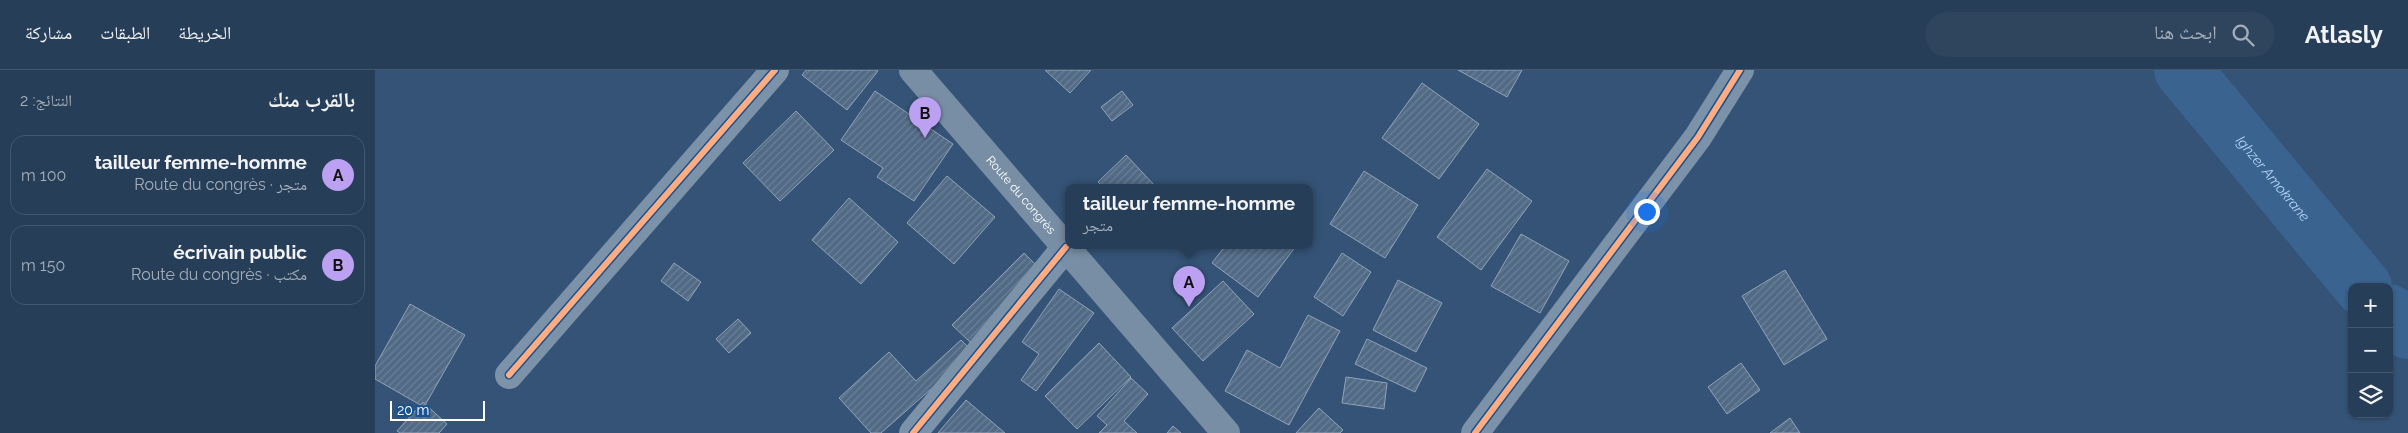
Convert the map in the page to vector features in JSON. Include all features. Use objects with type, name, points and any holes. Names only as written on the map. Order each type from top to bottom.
[{"type":"main road","name":"Route du congrès","points":[[913,70],[1065,247]]},
{"type":"main road","name":"Route du congrès","points":[[1067,249],[1226,433]]},
{"type":"street","points":[[509,374],[775,70]]},
{"type":"street","points":[[1475,433],[1698,137],[1740,70]]},
{"type":"street","points":[[913,433],[1065,249]]},
{"type":"building","points":[[806,70],[878,71],[847,110],[802,75]]},
{"type":"building","points":[[1045,70],[1091,70],[1070,93]]},
{"type":"building","points":[[1458,70],[1522,70],[1507,97]]},
{"type":"building","points":[[1422,83],[1479,124],[1439,179],[1382,138]]},
{"type":"building","points":[[875,91],[953,144],[914,201],[877,177],[883,168],[841,140]]},
{"type":"building","points":[[1122,91],[1133,105],[1112,121],[1101,107]]},
{"type":"building","points":[[796,111],[834,150],[780,201],[743,163]]},
{"type":"building","points":[[1126,155],[1153,184],[1100,184],[1098,182]]},
{"type":"building","points":[[1487,169],[1532,201],[1481,270],[1437,237]]},
{"type":"building","points":[[1364,171],[1418,205],[1385,258],[1330,224]]},
{"type":"building","points":[[947,176],[995,217],[954,264],[907,223]]},
{"type":"building","points":[[849,198],[898,242],[861,284],[812,240]]},
{"type":"building","points":[[1521,234],[1569,261],[1540,313],[1491,286]]},
{"type":"building","points":[[1223,249],[1294,249],[1258,297],[1212,263]]},
{"type":"building","points":[[1024,253],[1041,270],[970,342],[952,325]]},
{"type":"building","points":[[1342,253],[1371,272],[1343,316],[1314,297]]},
{"type":"building","points":[[674,263],[701,282],[688,301],[661,281]]},
{"type":"building","points":[[1785,270],[1827,339],[1784,365],[1742,296]]},
{"type":"building","points":[[1398,280],[1442,303],[1416,352],[1373,330]]},
{"type":"building","points":[[1223,281],[1254,314],[1203,361],[1172,328]]},
{"type":"building","points":[[1059,289],[1094,313],[1036,391],[1021,380],[1039,354],[1022,342]]},
{"type":"building","points":[[410,304],[465,335],[424,407],[375,379],[375,366]]},
{"type":"building","points":[[1308,315],[1340,331],[1289,425],[1225,391],[1247,350],[1280,368]]},
{"type":"building","points":[[738,319],[751,333],[729,353],[716,339]]},
{"type":"building","points":[[1367,339],[1427,368],[1415,392],[1355,364]]},
{"type":"building","points":[[961,340],[973,352],[881,433],[871,433],[839,398],[889,352],[916,381]]},
{"type":"building","points":[[1099,343],[1131,377],[1077,429],[1045,396]]},
{"type":"building","points":[[1741,363],[1760,390],[1727,414],[1708,387]]},
{"type":"building","points":[[1346,377],[1387,383],[1384,409],[1342,403]]},
{"type":"building","points":[[1131,378],[1148,394],[1124,421],[1137,433],[1099,433],[1107,425],[1097,416]]},
{"type":"building","points":[[966,400],[1005,433],[938,433]]},
{"type":"building","points":[[423,402],[447,424],[439,433],[400,433],[397,431]]},
{"type":"building","points":[[1319,408],[1343,430],[1340,433],[1296,433]]},
{"type":"building","points":[[1790,418],[1800,433],[1770,433]]},
{"type":"building","points":[[1173,426],[1181,433],[1167,433]]},
{"type":"waterway","name":"Ighzer Amokrane","points":[[2183,70],[2360,283]]},
{"type":"waterway","name":"Ighzer Amokrane","points":[[2393,317],[2408,330]]},
{"type":"cycle path","points":[[509,375],[775,70]]},
{"type":"cycle path","points":[[1475,433],[1698,137],[1740,70]]},
{"type":"cycle path","points":[[913,433],[1065,248]]},
{"type":"place","name":"écrivain public","points":[[925,138]]},
{"type":"place","name":"tailleur femme-homme","points":[[1189,307]]}]
